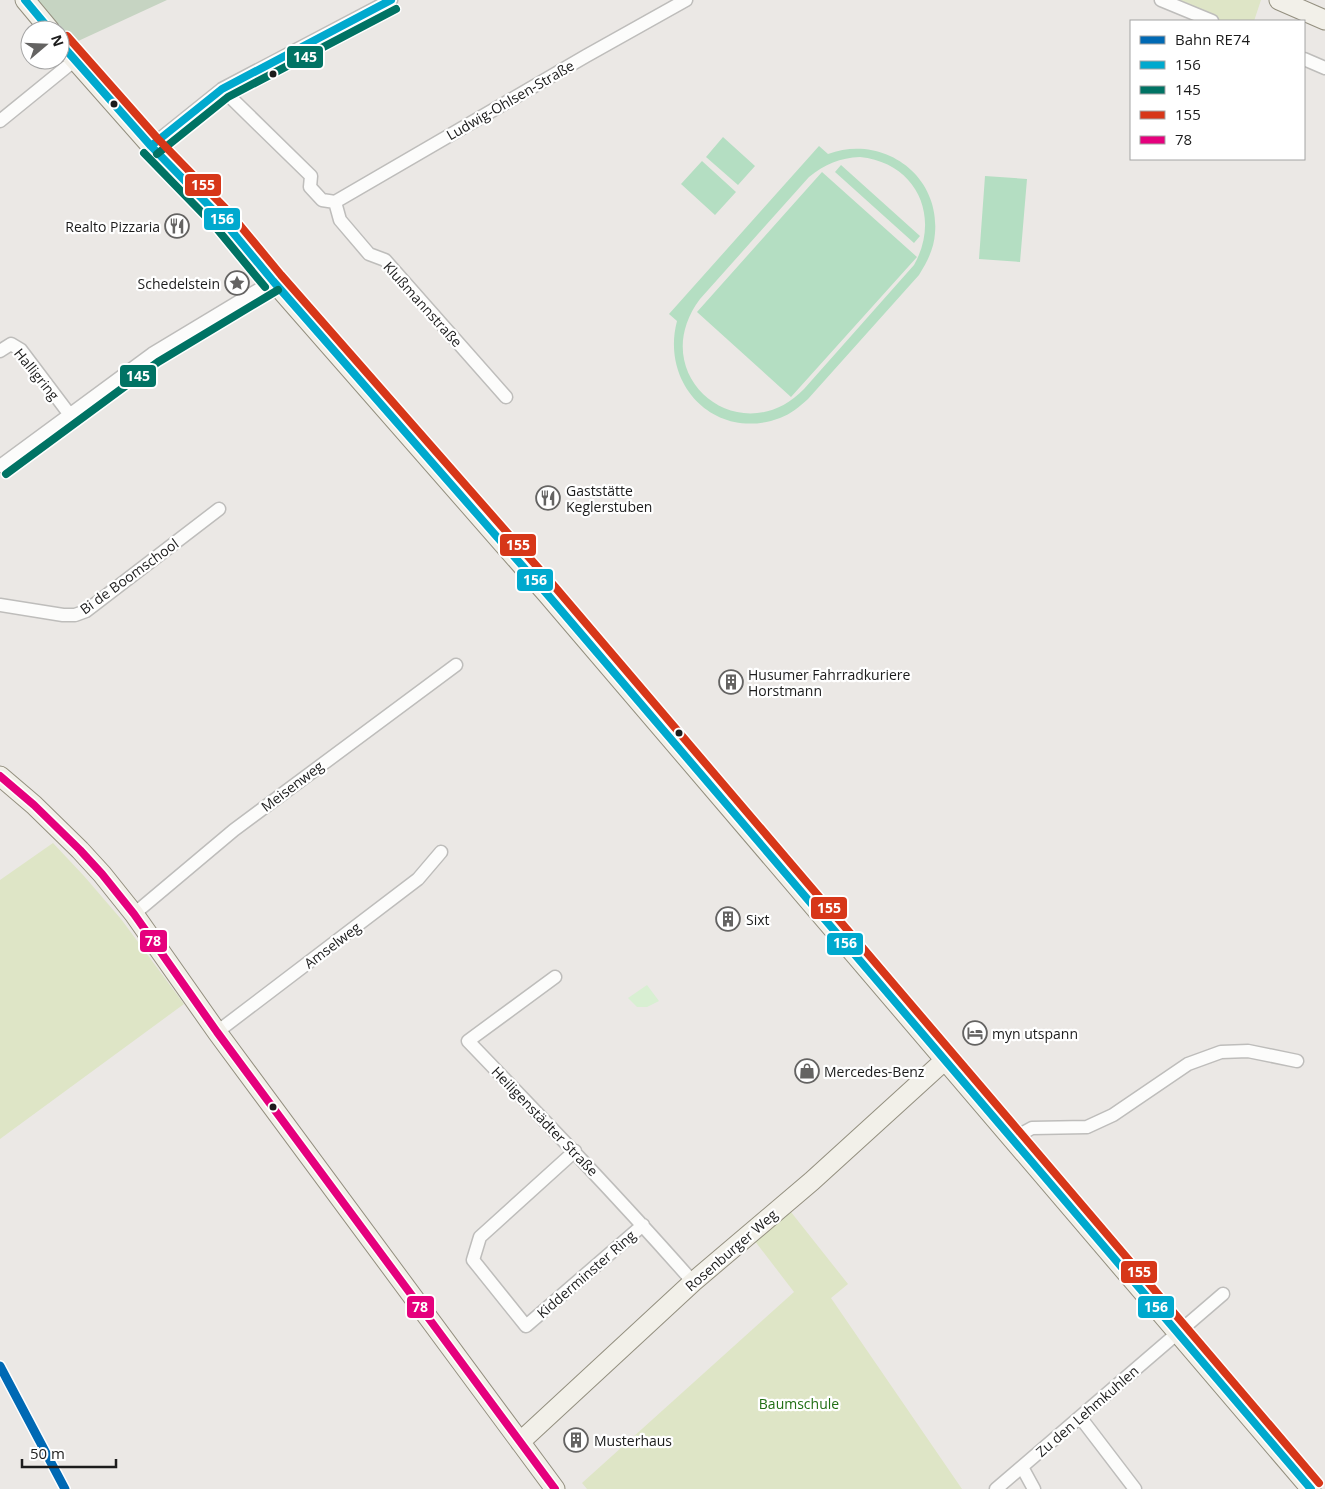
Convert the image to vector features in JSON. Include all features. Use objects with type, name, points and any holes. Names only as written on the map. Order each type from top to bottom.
[{"type":"street","points":[[24,0],[41,20]]},
{"type":"street","points":[[151,146],[222,89],[391,0]]},
{"type":"street","name":"Ludwig-Ohlsen-Straße","points":[[335,202],[686,0]]},
{"type":"street","points":[[1161,0],[1210,20]]},
{"type":"street","points":[[1279,0],[1306,5],[1325,20]]},
{"type":"street","points":[[70,54],[151,146],[220,217],[273,281],[541,587],[1311,1489]]},
{"type":"street","points":[[1305,59],[1325,68]]},
{"type":"street","points":[[0,122],[75,60]]},
{"type":"street","points":[[222,89],[310,176],[310,187],[322,200],[335,202]]},
{"type":"street","name":"Klußmannstraße","points":[[335,202],[340,220],[369,254],[385,260],[506,397]]},
{"type":"street","points":[[0,466],[152,354],[273,281]]},
{"type":"street","name":"Halligring","points":[[0,351],[11,344],[20,350],[70,415]]},
{"type":"street","name":"Bi de Boomschool","points":[[0,605],[75,615],[86,611],[219,508]]},
{"type":"street","name":"Meisenweg","points":[[134,914],[234,830],[456,665]]},
{"type":"street","points":[[0,776],[34,805],[80,850],[134,914],[217,1032],[555,1489]]},
{"type":"street","name":"Amselweg","points":[[217,1032],[418,879],[441,852]]},
{"type":"street","name":"Heiligenstädter Straße","points":[[555,977],[468,1041],[574,1151],[693,1282]]},
{"type":"street","points":[[1012,1139],[1032,1128],[1087,1127],[1113,1115],[1188,1064],[1221,1052],[1248,1051],[1297,1061]]},
{"type":"street","name":"Rosenburger Weg","points":[[520,1442],[693,1282],[819,1174],[945,1060]]},
{"type":"street","name":"Kidderminster Ring","points":[[574,1151],[480,1237],[473,1260],[526,1326],[643,1225]]},
{"type":"street","name":"Zu den Lehmkuhlen","points":[[996,1489],[1223,1294]]},
{"type":"street","points":[[1080,1417],[1135,1489]]},
{"type":"street","points":[[1022,1468],[1034,1489]]},
{"type":"green space","points":[[35,0],[167,0],[76,42],[70,36],[70,20],[55,20]]},
{"type":"green space","points":[[1171,0],[1261,0],[1254,20],[1219,20]]},
{"type":"green space","points":[[723,137],[755,166],[738,185],[706,157]]},
{"type":"green space","points":[[819,146],[828,154],[848,149],[868,150],[887,155],[904,164],[918,177],[928,193],[934,212],[935,233],[930,255],[919,275],[808,399],[795,410],[780,418],[757,423],[735,422],[715,415],[698,403],[685,386],[677,367],[674,345],[677,321],[669,314]],"holes":[[[860,157],[880,161],[896,170],[909,181],[918,195],[924,211],[925,229],[922,247],[914,265],[804,389],[779,407],[753,413],[728,410],[707,397],[691,378],[683,354],[685,327],[700,299],[809,177],[827,165],[839,160]]]},
{"type":"green space","points":[[702,161],[736,192],[715,215],[681,184]]},
{"type":"green space","points":[[841,165],[920,236],[914,243],[835,172]]},
{"type":"green space","points":[[822,172],[917,257],[791,397],[697,312]]},
{"type":"green space","points":[[985,176],[1027,179],[1020,262],[979,259]]},
{"type":"green space","points":[[53,843],[121,919],[184,1004],[0,1139],[0,880]]},
{"type":"green space","points":[[647,985],[659,1001],[647,1007],[637,1007],[628,998]]},
{"type":"green space","name":"Baumschule","points":[[787,1207],[848,1284],[831,1298],[962,1489],[587,1489],[582,1483],[794,1292],[751,1236]]},
{"type":"rail line","name":"RE74","points":[[0,1366],[65,1489]]},
{"type":"transit line","name":"156","points":[[25,0],[42,20]]},
{"type":"transit line","name":"156","points":[[151,146],[222,89],[391,0]]},
{"type":"transit line","name":"145","points":[[157,154],[228,97],[396,9]]},
{"type":"transit line","name":"155","points":[[70,39],[158,139],[228,211],[281,275],[555,587],[1319,1483]]},
{"type":"transit line","name":"156","points":[[70,54],[151,146],[220,217],[273,281],[547,594],[1311,1489]]},
{"type":"transit line","name":"145","points":[[144,153],[213,224],[265,287]]},
{"type":"transit line","name":"145","points":[[6,474],[158,362],[278,290]]},
{"type":"transit line","name":"78","points":[[0,776],[34,805],[80,850],[134,914],[217,1032],[555,1489]]},
{"type":"place","name":"Realto Pizzaria","points":[[177,226]]},
{"type":"place","name":"Schedelstein","points":[[237,283]]},
{"type":"place","name":"Gaststätte Keglerstuben","points":[[548,498]]},
{"type":"place","name":"Husumer Fahrradkuriere Horstmann","points":[[731,682]]},
{"type":"place","name":"Sixt","points":[[728,919]]},
{"type":"place","name":"myn utspann","points":[[975,1033]]},
{"type":"place","name":"Mercedes-Benz","points":[[807,1071]]},
{"type":"place","name":"Musterhaus","points":[[576,1440]]}]
